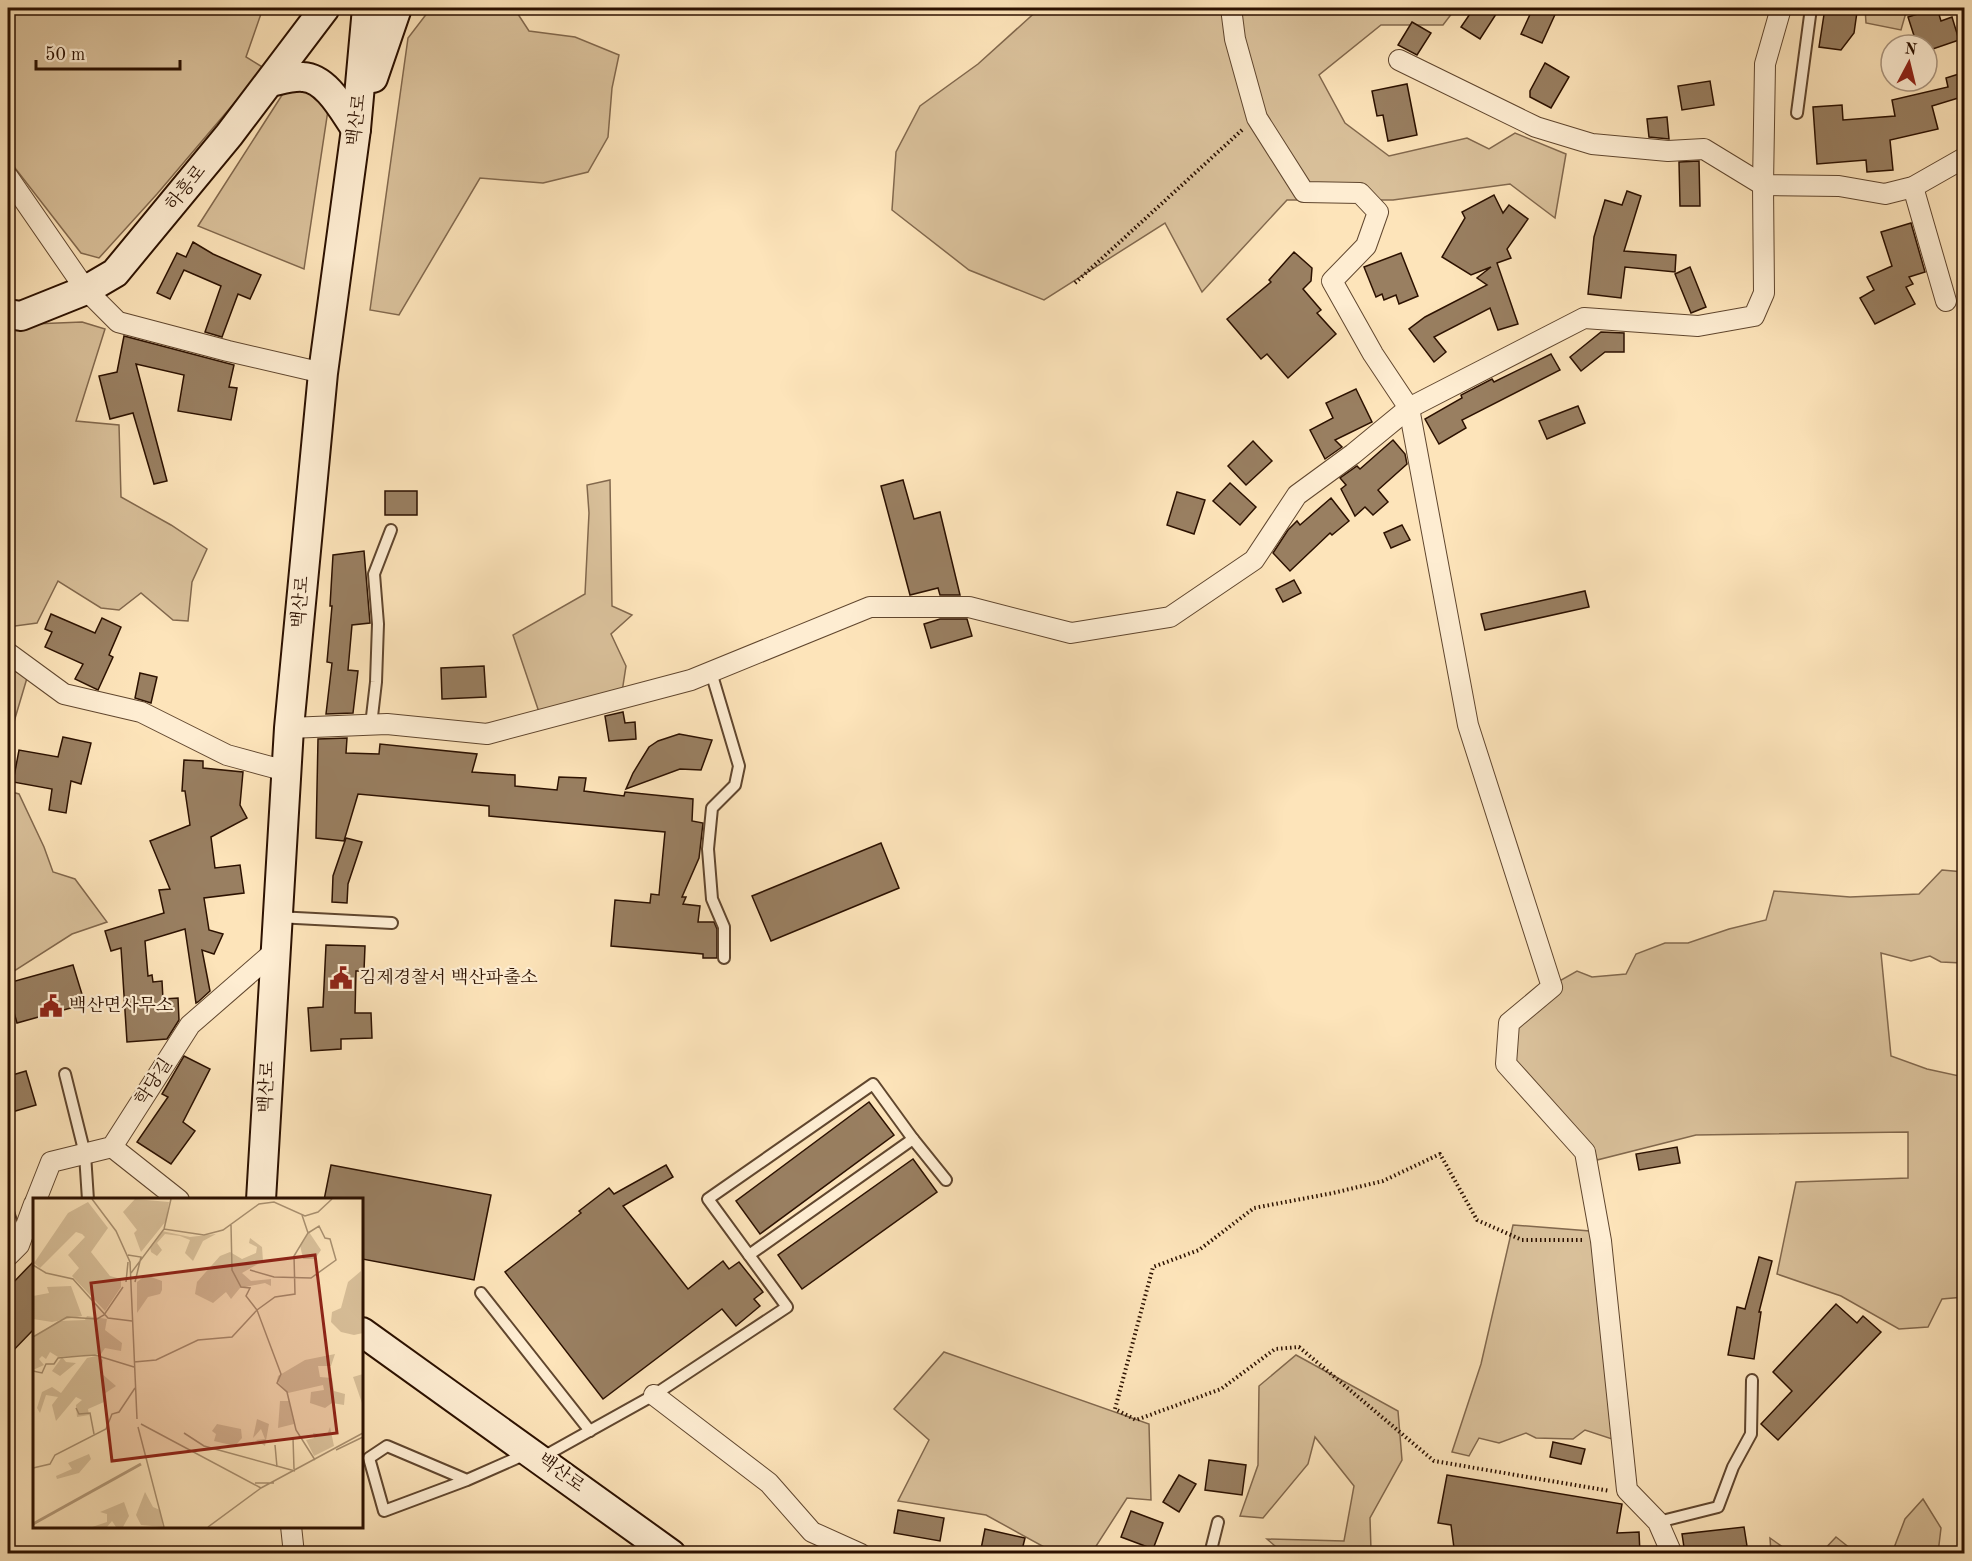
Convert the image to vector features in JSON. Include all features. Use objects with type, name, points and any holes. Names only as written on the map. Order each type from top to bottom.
[{"type":"main road","name":"하흥로","points":[[8,314],[21,316],[86,290],[115,273],[222,144],[270,82],[310,21],[325,8]]},
{"type":"main road","name":"백산로","points":[[261,1198],[289,728],[323,373],[356,129],[367,8]]},
{"type":"main road","points":[[356,129],[397,8]]},
{"type":"main road","points":[[270,82],[303,76],[317,81],[356,129]]},
{"type":"main road","name":"백산로","points":[[363,1333],[671,1554]]},
{"type":"street","points":[[1231,8],[1235,39],[1257,118],[1304,192],[1360,193],[1378,212],[1366,246],[1332,281],[1373,354],[1409,408],[1468,725],[1552,987],[1509,1023],[1506,1064],[1585,1152],[1601,1241],[1627,1490],[1658,1522],[1672,1554]]},
{"type":"street","points":[[289,728],[387,724],[487,734],[691,680],[870,607],[969,607],[1071,633],[1170,616],[1254,560],[1297,495],[1353,454],[1409,408],[1584,318],[1698,326],[1754,316],[1764,293],[1765,64],[1781,8]]},
{"type":"street","points":[[1399,60],[1536,127],[1592,144],[1668,152],[1704,150],[1763,185],[1839,186],[1885,194],[1913,187],[1965,158]]},
{"type":"street","points":[[8,177],[86,290],[117,322],[323,373]]},
{"type":"street","points":[[1913,187],[1946,302]]},
{"type":"street","points":[[8,653],[64,694],[141,712],[227,755],[286,771]]},
{"type":"street","name":"학당길","points":[[112,1147],[190,1024],[275,951]]},
{"type":"street","points":[[37,1198],[51,1162],[112,1147],[176,1198]]},
{"type":"street","points":[[13,1251],[33,1206]]},
{"type":"street","points":[[654,1395],[769,1484],[812,1532],[861,1554]]},
{"type":"street","points":[[291,1528],[294,1554]]},
{"type":"lane","points":[[1797,113],[1811,8]]},
{"type":"lane","points":[[370,725],[376,682],[378,624],[374,574],[391,530]]},
{"type":"lane","points":[[711,672],[739,765],[735,785],[712,807],[709,839],[712,899],[724,927],[723,958]]},
{"type":"lane","points":[[277,917],[392,923]]},
{"type":"lane","points":[[65,1074],[85,1154],[88,1198]]},
{"type":"lane","points":[[467,1480],[387,1446],[369,1458],[384,1511],[536,1455],[590,1431],[654,1395],[787,1307],[708,1199],[873,1084],[946,1180]]},
{"type":"lane","points":[[749,1255],[913,1139]]},
{"type":"lane","points":[[8,1212],[13,1251]]},
{"type":"lane","points":[[481,1293],[590,1431]]},
{"type":"lane","points":[[1658,1522],[1718,1507],[1733,1467],[1750,1434],[1752,1380]]},
{"type":"lane","points":[[1210,1554],[1218,1521]]},
{"type":"path","points":[[1075,283],[1222,147],[1257,118]]},
{"type":"path","points":[[1601,1241],[1522,1240],[1477,1220],[1440,1154],[1383,1181],[1254,1208],[1199,1250],[1152,1267],[1114,1409],[1136,1420],[1221,1389],[1275,1349],[1299,1347],[1434,1461],[1632,1495]]},
{"type":"shaded area","points":[[8,8],[263,8],[246,57],[264,68],[157,194],[99,258],[81,253],[8,159]]},
{"type":"shaded area","points":[[431,8],[514,8],[529,31],[575,37],[619,55],[612,88],[608,137],[588,172],[543,183],[480,178],[399,315],[370,310],[408,38]]},
{"type":"shaded area","points":[[1040,8],[1456,8],[1443,25],[1381,25],[1319,75],[1345,123],[1389,156],[1467,138],[1489,149],[1515,133],[1566,154],[1555,218],[1510,184],[1393,200],[1287,200],[1202,292],[1165,223],[1044,300],[969,270],[892,210],[896,152],[920,106],[978,64]]},
{"type":"shaded area","points":[[1865,8],[1916,8],[1907,9],[1901,30],[1866,23]]},
{"type":"shaded area","points":[[304,89],[328,110],[304,269],[198,226],[284,92]]},
{"type":"shaded area","points":[[82,322],[105,329],[76,421],[119,425],[121,497],[171,525],[207,549],[192,582],[188,621],[173,620],[141,593],[119,610],[101,608],[58,581],[37,623],[8,627],[8,323],[9,325]]},
{"type":"shaded area","points":[[610,480],[612,606],[632,615],[611,634],[626,666],[622,692],[540,715],[513,635],[585,594],[589,513],[587,485]]},
{"type":"shaded area","points":[[8,666],[27,678],[8,742]]},
{"type":"shaded area","points":[[8,791],[19,794],[53,872],[75,879],[107,922],[72,934],[8,975]]},
{"type":"shaded area","points":[[1942,870],[1964,872],[1964,967],[1962,963],[1941,962],[1930,956],[1911,961],[1881,953],[1891,1056],[1927,1069],[1964,1077],[1964,1297],[1942,1299],[1928,1327],[1899,1329],[1841,1296],[1777,1274],[1796,1182],[1908,1178],[1908,1132],[1696,1135],[1597,1160],[1595,1153],[1570,1142],[1517,1066],[1514,1045],[1524,1001],[1577,971],[1592,977],[1626,974],[1636,954],[1665,943],[1688,943],[1729,929],[1766,920],[1774,891],[1850,897],[1919,894]]},
{"type":"shaded area","points":[[1513,1225],[1590,1231],[1605,1347],[1612,1439],[1585,1430],[1573,1439],[1536,1438],[1526,1433],[1499,1443],[1479,1438],[1469,1456],[1452,1452],[1481,1364]]},
{"type":"shaded area","points":[[944,1352],[1149,1424],[1151,1500],[1127,1498],[1091,1554],[1055,1553],[986,1515],[898,1501],[929,1440],[894,1409]]},
{"type":"shaded area","points":[[1296,1355],[1398,1411],[1402,1460],[1370,1518],[1371,1550],[1368,1553],[1283,1553],[1267,1539],[1344,1541],[1354,1486],[1315,1437],[1308,1464],[1263,1518],[1240,1516],[1258,1465],[1259,1386]]},
{"type":"shaded area","points":[[1923,1499],[1941,1528],[1938,1553],[1892,1553],[1905,1519]]},
{"type":"shaded area","points":[[1836,1537],[1856,1553],[1821,1553]]},
{"type":"shaded area","points":[[1770,1538],[1791,1553],[1771,1553]]},
{"type":"building","points":[[1474,8],[1500,8],[1480,39],[1461,27]]},
{"type":"building","points":[[1533,8],[1558,8],[1542,43],[1521,34]]},
{"type":"building","points":[[1825,8],[1857,12],[1854,33],[1841,50],[1819,47]]},
{"type":"building","points":[[1937,8],[1941,21],[1952,17],[1959,40],[1939,47],[1939,33],[1913,33],[1908,17]]},
{"type":"building","points":[[1412,22],[1431,33],[1417,55],[1398,45]]},
{"type":"building","points":[[1545,63],[1569,77],[1551,108],[1530,97],[1530,91]]},
{"type":"building","points":[[1965,72],[1965,96],[1932,106],[1938,129],[1890,140],[1893,170],[1867,172],[1866,160],[1817,164],[1813,107],[1842,105],[1843,120],[1895,116],[1892,100],[1922,93],[1939,93],[1939,89],[1948,87],[1946,78]]},
{"type":"building","points":[[1710,81],[1714,105],[1682,110],[1678,86]]},
{"type":"building","points":[[1407,84],[1417,135],[1388,141],[1383,115],[1377,116],[1372,91]]},
{"type":"building","points":[[1667,117],[1669,139],[1649,137],[1647,119]]},
{"type":"building","points":[[1699,161],[1700,206],[1680,206],[1679,162]]},
{"type":"building","points":[[1627,191],[1641,196],[1624,251],[1676,255],[1675,272],[1625,267],[1621,298],[1588,294],[1594,237],[1605,200],[1622,205]]},
{"type":"building","points":[[1494,195],[1503,213],[1509,205],[1528,219],[1507,249],[1511,258],[1497,263],[1518,324],[1498,330],[1490,308],[1434,337],[1446,352],[1434,362],[1409,329],[1425,317],[1487,285],[1477,278],[1491,267],[1471,275],[1442,257],[1465,218],[1462,212]]},
{"type":"building","points":[[1911,223],[1925,272],[1909,277],[1913,284],[1906,287],[1915,304],[1875,324],[1860,298],[1874,290],[1867,277],[1892,266],[1881,232]]},
{"type":"building","points":[[193,242],[213,254],[261,275],[250,299],[238,294],[222,337],[205,332],[221,286],[184,270],[170,299],[157,293],[177,253],[186,257]]},
{"type":"building","points":[[1294,252],[1312,268],[1311,281],[1303,289],[1321,310],[1317,313],[1336,334],[1288,378],[1267,354],[1261,359],[1227,319],[1271,282],[1269,280]]},
{"type":"building","points":[[1401,253],[1418,296],[1399,304],[1396,295],[1384,300],[1382,294],[1376,297],[1364,267]]},
{"type":"building","points":[[1690,267],[1706,307],[1691,313],[1675,274]]},
{"type":"building","points":[[1601,332],[1624,333],[1624,352],[1605,352],[1581,371],[1570,357]]},
{"type":"building","points":[[124,336],[234,365],[229,387],[237,388],[231,420],[178,411],[184,375],[136,364],[167,481],[154,484],[133,413],[110,419],[99,376],[117,372]]},
{"type":"building","points":[[1551,354],[1560,370],[1462,420],[1466,428],[1439,444],[1425,419],[1462,398],[1461,395],[1492,379],[1494,382]]},
{"type":"building","points":[[1356,389],[1372,422],[1335,440],[1342,447],[1325,459],[1310,430],[1333,418],[1326,403]]},
{"type":"building","points":[[1578,406],[1585,423],[1547,439],[1539,421]]},
{"type":"building","points":[[1393,440],[1405,454],[1407,464],[1378,490],[1388,502],[1373,515],[1365,507],[1355,516],[1341,489],[1346,485],[1340,478],[1357,466],[1360,469]]},
{"type":"building","points":[[1253,441],[1272,461],[1246,485],[1228,466]]},
{"type":"building","points":[[903,480],[914,519],[940,512],[960,595],[940,595],[938,588],[910,595],[881,486]]},
{"type":"building","points":[[1230,483],[1256,507],[1240,525],[1213,501]]},
{"type":"building","points":[[385,491],[417,491],[417,515],[385,515]]},
{"type":"building","points":[[1177,492],[1205,500],[1194,534],[1167,525]]},
{"type":"building","points":[[1331,498],[1349,521],[1332,535],[1330,533],[1290,571],[1273,553],[1297,521],[1300,525]]},
{"type":"building","points":[[1402,525],[1410,540],[1391,548],[1384,533]]},
{"type":"building","points":[[364,551],[370,623],[352,625],[348,670],[358,671],[353,713],[326,714],[332,663],[327,662],[332,606],[330,606],[333,555]]},
{"type":"building","points":[[1294,580],[1301,593],[1283,602],[1276,589]]},
{"type":"building","points":[[1585,591],[1589,607],[1485,630],[1481,614]]},
{"type":"building","points":[[51,614],[95,633],[102,618],[121,627],[109,655],[113,657],[98,690],[75,679],[83,664],[45,647],[52,632],[45,629]]},
{"type":"building","points":[[940,619],[967,619],[972,636],[931,648],[924,624]]},
{"type":"building","points":[[484,666],[486,697],[442,699],[441,668]]},
{"type":"building","points":[[140,673],[157,677],[151,703],[135,698]]},
{"type":"building","points":[[623,712],[625,723],[635,722],[636,739],[609,741],[605,716]]},
{"type":"building","points":[[679,734],[712,740],[701,770],[680,769],[626,789],[649,747],[658,741]]},
{"type":"building","points":[[63,737],[91,743],[81,784],[71,781],[66,813],[49,810],[52,789],[13,782],[19,750],[58,757]]},
{"type":"building","points":[[347,738],[346,753],[379,754],[380,744],[477,754],[472,772],[515,775],[515,786],[557,790],[559,777],[586,778],[584,791],[624,796],[625,792],[693,799],[692,821],[703,823],[699,858],[682,897],[686,897],[683,904],[700,906],[698,922],[714,922],[717,929],[717,958],[703,958],[703,954],[611,946],[615,900],[650,903],[651,894],[659,895],[665,832],[489,816],[489,806],[358,794],[344,841],[316,838],[318,739]]},
{"type":"building","points":[[184,760],[203,761],[203,768],[243,772],[240,805],[247,818],[211,837],[215,868],[240,865],[244,893],[204,898],[209,930],[223,934],[214,954],[202,950],[210,991],[196,1003],[185,929],[145,941],[148,976],[152,975],[153,982],[162,981],[163,999],[178,998],[179,1020],[167,1039],[127,1042],[121,948],[111,951],[105,931],[164,913],[159,890],[170,889],[150,841],[190,825],[185,791],[182,791]]},
{"type":"building","points":[[346,838],[362,842],[348,884],[347,903],[332,902],[333,876]]},
{"type":"building","points":[[881,843],[899,888],[771,941],[752,896]]},
{"type":"building","points":[[326,945],[365,946],[364,971],[356,971],[355,1013],[371,1013],[372,1038],[341,1039],[341,1049],[311,1051],[308,1008],[323,1007]]},
{"type":"building","points":[[73,965],[85,1004],[17,1023],[8,983]]},
{"type":"building","points":[[184,1056],[210,1069],[183,1122],[195,1131],[171,1164],[137,1142],[168,1097],[162,1094]]},
{"type":"building","points":[[26,1071],[36,1105],[12,1112],[8,1091],[13,1089],[9,1076]]},
{"type":"building","points":[[869,1102],[894,1135],[760,1234],[736,1201]]},
{"type":"building","points":[[1677,1147],[1680,1163],[1639,1170],[1636,1154]]},
{"type":"building","points":[[913,1159],[937,1192],[802,1289],[778,1255]]},
{"type":"building","points":[[331,1165],[491,1195],[474,1280],[363,1259],[363,1198],[324,1198]]},
{"type":"building","points":[[666,1165],[673,1177],[623,1206],[688,1289],[723,1261],[729,1269],[739,1262],[763,1292],[754,1299],[760,1306],[736,1326],[722,1309],[603,1399],[505,1272],[581,1213],[579,1211],[609,1188],[614,1194]]},
{"type":"building","points":[[1759,1257],[1772,1261],[1759,1312],[1761,1312],[1754,1359],[1728,1355],[1737,1307],[1745,1309]]},
{"type":"building","points":[[33,1262],[33,1330],[8,1356],[8,1288]]},
{"type":"building","points":[[1836,1304],[1857,1323],[1863,1316],[1881,1332],[1778,1440],[1761,1424],[1792,1391],[1773,1372]]},
{"type":"building","points":[[1553,1442],[1585,1449],[1581,1464],[1550,1457]]},
{"type":"building","points":[[1209,1460],[1246,1465],[1242,1495],[1205,1490]]},
{"type":"building","points":[[1179,1475],[1196,1484],[1179,1512],[1163,1502]]},
{"type":"building","points":[[1447,1475],[1622,1504],[1617,1533],[1639,1532],[1640,1554],[1468,1554],[1467,1547],[1454,1548],[1451,1525],[1438,1523]]},
{"type":"building","points":[[898,1510],[944,1518],[940,1541],[894,1533]]},
{"type":"building","points":[[1131,1511],[1163,1523],[1153,1549],[1121,1537]]},
{"type":"building","points":[[1744,1527],[1747,1546],[1685,1554],[1682,1534]]},
{"type":"building","points":[[985,1529],[1025,1538],[1021,1554],[980,1554]]},
{"type":"place","name":"김제경찰서 백산파출소","points":[[341,978]]},
{"type":"place","name":"백산면사무소","points":[[51,1006]]}]
